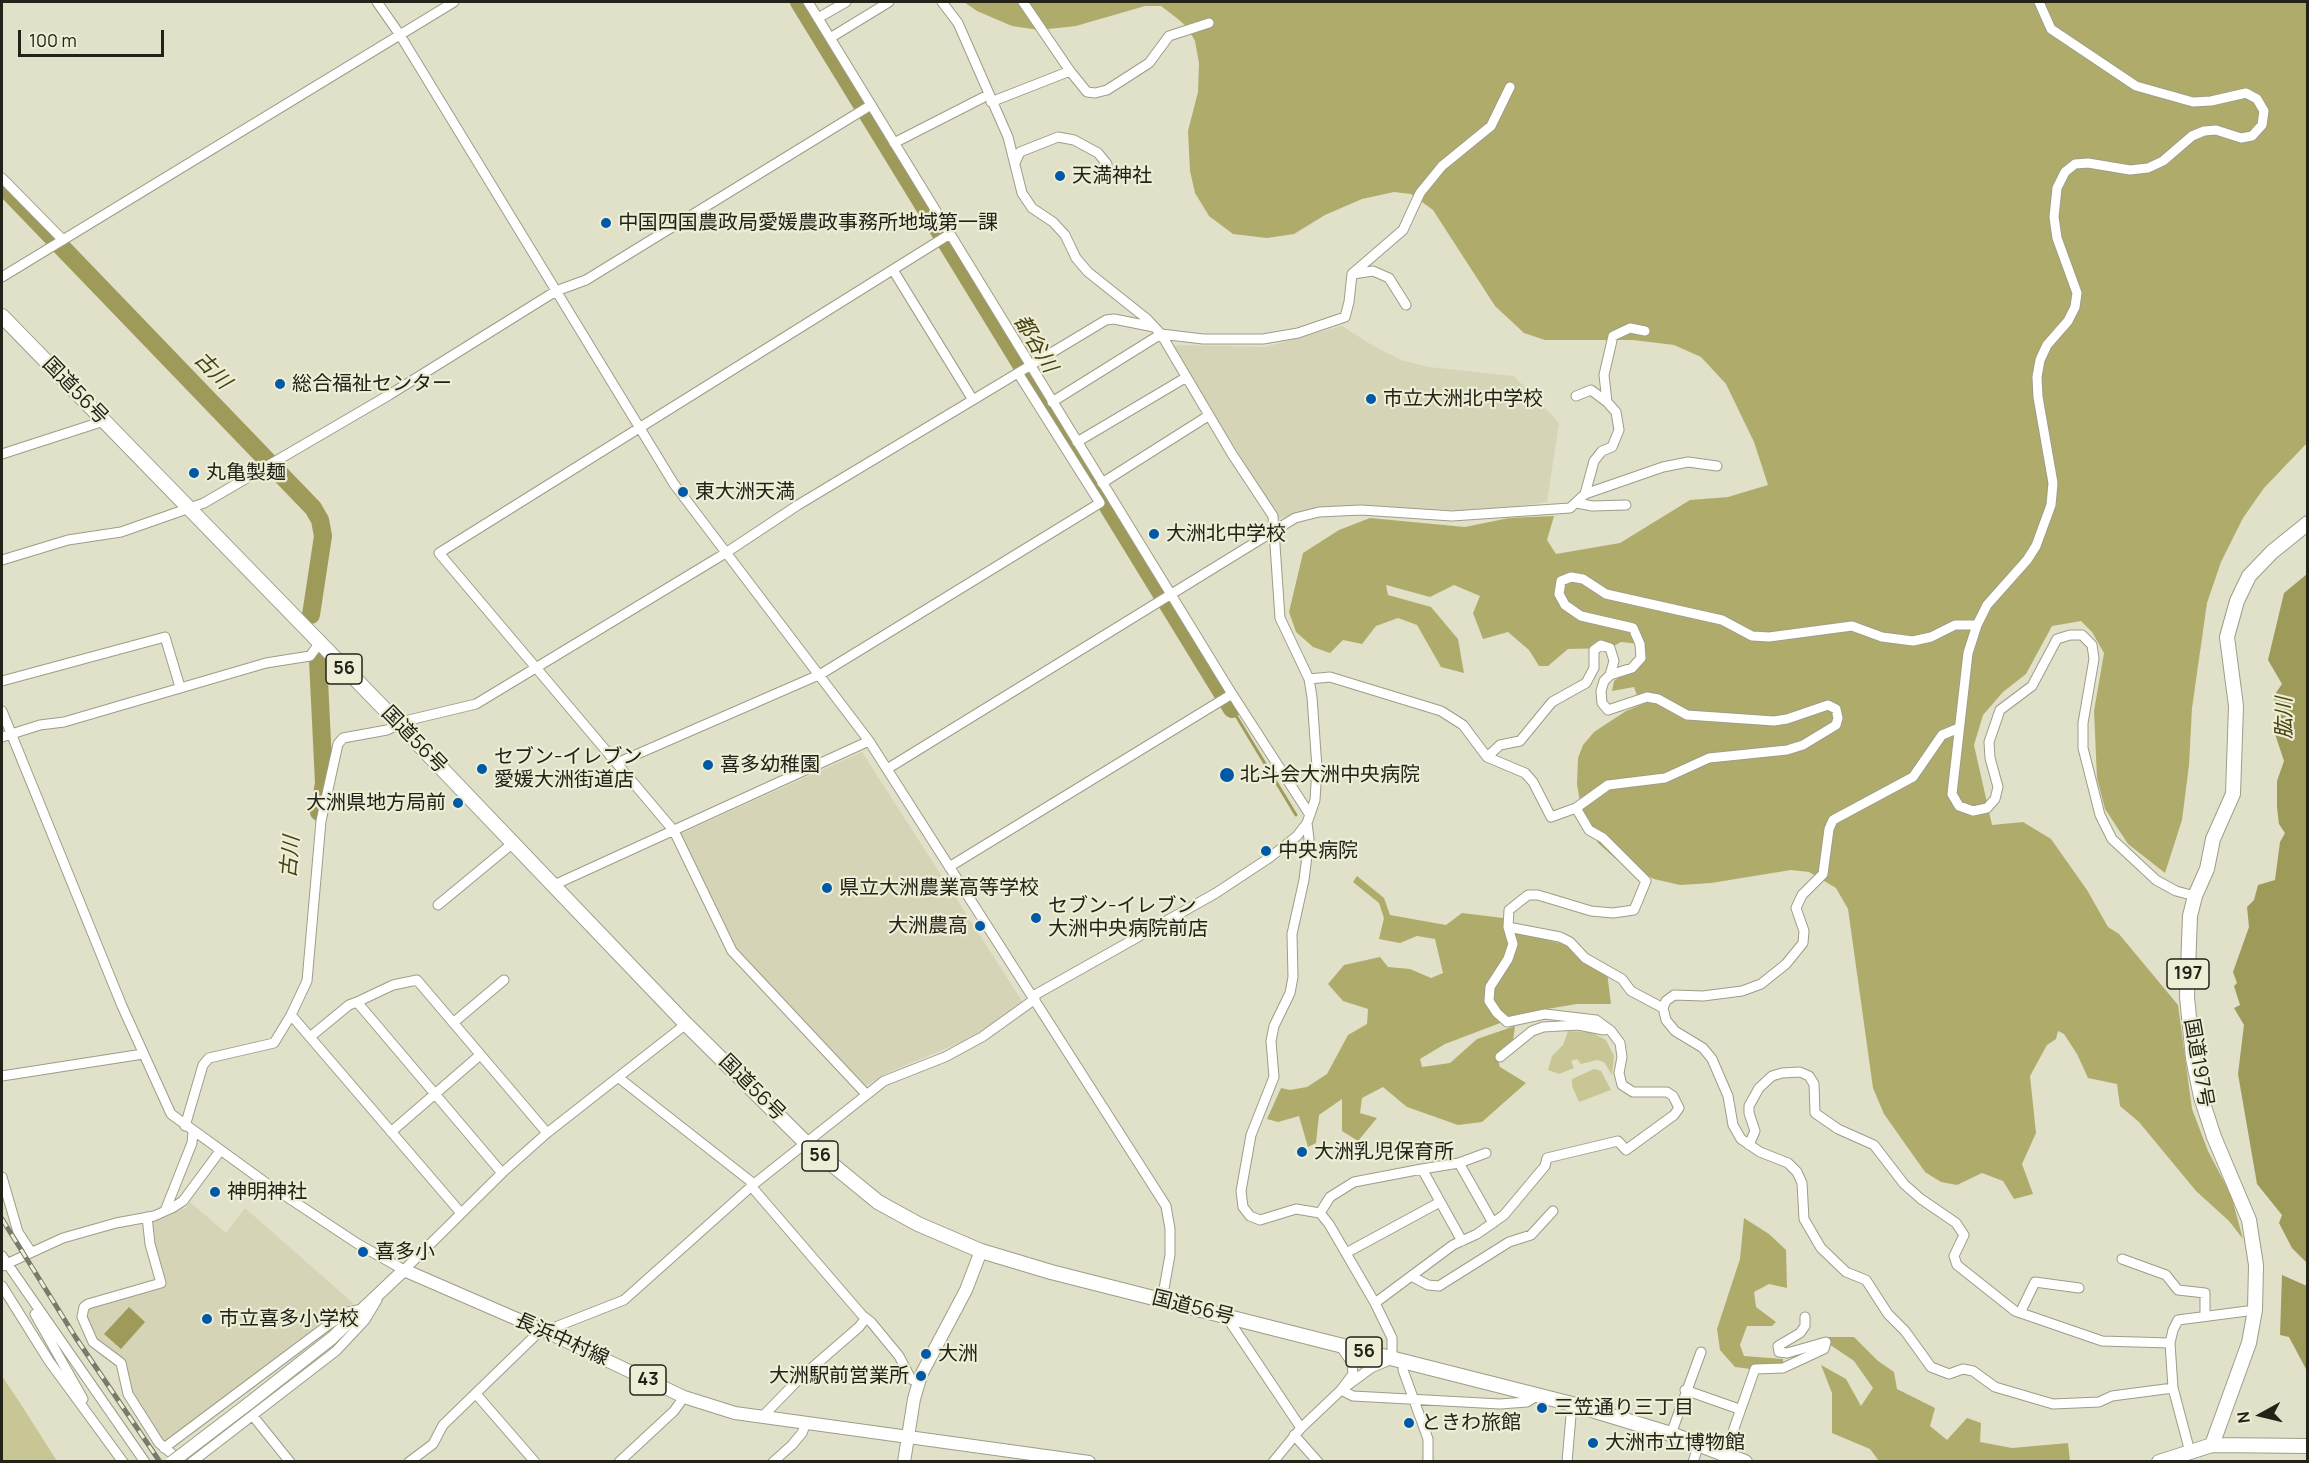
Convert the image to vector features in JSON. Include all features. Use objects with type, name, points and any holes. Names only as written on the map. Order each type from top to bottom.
[{"type":"highway","name":"国道56号","points":[[2,316],[400,725],[686,1024],[806,1143],[878,1202],[918,1224],[981,1251],[1051,1272],[1572,1404],[1671,1434],[1745,1461]]},
{"type":"highway","name":"国道197号","points":[[2212,1445],[2249,1342],[2255,1310],[2256,1265],[2249,1220],[2214,1137],[2201,1097],[2193,1058],[2187,997],[2190,916],[2195,896],[2207,869],[2213,839],[2233,794],[2236,706],[2227,637],[2237,601],[2249,576],[2272,552],[2307,523]]},
{"type":"highway","points":[[2167,1460],[2212,1445],[2307,1446]]},
{"type":"main road","points":[[904,1461],[919,1383],[966,1290],[981,1251]]},
{"type":"main road","points":[[172,1461],[250,1410],[367,1307],[404,1270]]},
{"type":"main road","name":"長浜中村線","points":[[404,1270],[684,1397],[735,1413],[1089,1461]]},
{"type":"street","points":[[377,2],[400,35],[674,484],[724,554],[821,674],[870,741],[1166,1206],[1170,1229],[1170,1255],[1162,1300]]},
{"type":"street","points":[[2,277],[454,2]]},
{"type":"street","points":[[808,2],[867,107],[894,143],[1024,369],[1227,697],[1309,819]]},
{"type":"street","points":[[818,18],[846,2]]},
{"type":"street","points":[[830,38],[889,2]]},
{"type":"street","points":[[942,2],[958,23],[1008,137],[1022,194],[1032,208],[1053,222],[1065,235],[1076,258],[1088,272],[1157,331],[1208,416],[1273,516],[1280,618],[1309,679],[1317,768],[1315,800],[1309,819],[1304,880],[1292,934],[1293,977],[1290,993],[1272,1033],[1274,1077],[1251,1135],[1241,1191],[1243,1208],[1250,1216],[1260,1220],[1296,1209],[1320,1213],[1375,1303],[1392,1338],[1398,1361],[1415,1400],[1428,1439],[1428,1461]]},
{"type":"street","points":[[1023,2],[1070,71],[1087,92],[1095,93],[1107,90],[1149,63],[1169,36],[1209,23]]},
{"type":"street","points":[[2039,2],[2050,29],[2136,86],[2193,102],[2211,101],[2246,93],[2257,99],[2264,111],[2262,125],[2252,136],[2241,138],[2217,130],[2204,131],[2192,136],[2163,161],[2148,168],[2130,170],[2088,163],[2074,164],[2065,172],[2057,188],[2054,217],[2057,238],[2077,293],[2075,307],[2068,321],[2047,345],[2040,360],[2037,377],[2038,397],[2053,483],[2051,505],[2036,546],[2027,560],[1987,604],[1977,625],[1968,653],[1952,794],[1959,806],[1973,811],[1987,808],[1995,799],[1998,787],[1990,758],[1989,742],[2001,710],[2032,686],[2057,639],[2070,635],[2082,636],[2092,645],[2094,659],[2083,723],[2083,748],[2100,815],[2112,838],[2156,880],[2176,891],[2195,896]]},
{"type":"street","points":[[894,143],[990,99],[1070,71]]},
{"type":"street","points":[[185,1126],[203,1065],[209,1058],[274,1043],[291,1015],[307,981],[321,821],[338,744],[343,738],[476,704],[724,554],[798,505],[1106,320],[1114,319],[1157,331],[1203,339],[1263,339],[1336,322],[1345,317],[1353,274],[1403,230],[1420,193],[1442,166],[1491,126],[1510,87]]},
{"type":"street","points":[[2,560],[68,540],[121,531],[189,509],[389,395],[556,291],[586,280],[867,107]]},
{"type":"street","points":[[1015,163],[1020,152],[1058,137],[1074,140],[1098,153],[1107,164],[1106,175]]},
{"type":"street","points":[[2,178],[61,241]]},
{"type":"street","points":[[866,1094],[732,951],[674,831],[439,553],[946,237]]},
{"type":"street","points":[[893,270],[973,400]]},
{"type":"street","points":[[1353,274],[1372,271],[1389,278],[1406,305]]},
{"type":"street","points":[[1607,402],[1604,375],[1613,336],[1630,328],[1645,331]]},
{"type":"street","points":[[1052,402],[1157,331]]},
{"type":"street","points":[[1024,369],[1052,402],[1077,442],[1102,483],[1105,500]]},
{"type":"street","points":[[1077,442],[1185,378]]},
{"type":"street","points":[[1576,396],[1591,390],[1607,402],[1616,412],[1619,430],[1612,447],[1602,451],[1594,461],[1585,494],[1577,503]]},
{"type":"street","points":[[1102,483],[1208,416]]},
{"type":"street","points":[[2,454],[50,436],[104,421]]},
{"type":"street","points":[[1585,494],[1664,467],[1688,462],[1717,466]]},
{"type":"street","points":[[617,763],[821,674],[1105,500]]},
{"type":"street","points":[[887,769],[1295,518],[1319,512],[1361,510],[1486,516],[1553,511],[1577,503],[1592,506],[1626,505]]},
{"type":"street","points":[[1610,675],[1632,668],[1641,658],[1640,644],[1633,628],[1581,616],[1565,605],[1559,594],[1562,581],[1571,577],[1583,579],[1606,594],[1722,620],[1752,636],[1769,637],[1852,626],[1882,637],[1913,641],[1931,637],[1955,626],[1977,625]]},
{"type":"street","points":[[2,681],[165,637],[180,687]]},
{"type":"street","points":[[2,737],[40,725],[64,722],[277,660],[310,656],[319,644]]},
{"type":"street","points":[[1309,679],[1330,677],[1441,711],[1463,725],[1487,756],[1525,773],[1533,782],[1551,817],[1576,808],[1608,785],[1665,778],[1709,758],[1787,750],[1803,745],[1836,725],[1838,718],[1836,709],[1828,705],[1821,705],[1787,719],[1774,720],[1688,715],[1658,699],[1647,698],[1608,710],[1602,703],[1601,691],[1610,675],[1614,661],[1610,648],[1601,645],[1594,650],[1594,668],[1586,683],[1552,702],[1520,741],[1500,745],[1487,756]]},
{"type":"street","points":[[949,867],[1227,697]]},
{"type":"street","points":[[2,711],[165,1105],[185,1126],[220,1151],[358,1244],[404,1270],[460,1213],[547,1133],[686,1024]]},
{"type":"street","points":[[1959,728],[1942,735],[1912,777],[1833,820],[1829,829],[1823,874],[1802,895],[1796,908],[1804,931],[1803,943],[1777,973],[1755,987],[1729,994],[1674,995],[1666,1001],[1663,1008],[1666,1020],[1675,1031],[1703,1048],[1712,1059],[1728,1096],[1733,1125],[1741,1138],[1749,1145],[1788,1163],[1797,1172],[1802,1183],[1804,1219],[1821,1248],[1846,1272],[1866,1280],[1888,1314],[1905,1331],[1931,1367],[1949,1374],[1963,1369],[1973,1371],[1995,1387],[2053,1404],[2099,1402],[2112,1396],[2173,1388]]},
{"type":"street","points":[[554,885],[870,741]]},
{"type":"street","points":[[1375,1303],[1462,1241],[1493,1223],[1510,1208],[1545,1166],[1547,1158],[1618,1141],[1626,1150],[1674,1115],[1679,1108],[1673,1096],[1667,1092],[1633,1092],[1622,1084],[1619,1073],[1622,1050],[1620,1043],[1611,1031],[1596,1020],[1545,1014],[1507,1022],[1489,1001],[1490,987],[1508,959],[1513,944],[1508,927],[1509,910],[1528,895],[1538,895],[1591,911],[1613,913],[1634,910],[1646,881],[1603,838],[1589,830],[1576,808]]},
{"type":"street","points":[[409,1461],[433,1444],[443,1425],[545,1332],[624,1300],[752,1185],[884,1081],[945,1057],[982,1037],[1034,997],[1240,879],[1279,851],[1309,819]]},
{"type":"street","points":[[438,905],[513,843]]},
{"type":"street","points":[[1508,927],[1560,937],[1570,942],[1585,958],[1622,979],[1631,991],[1663,1008]]},
{"type":"street","points":[[310,1037],[349,1005],[393,985],[417,980],[547,1133]]},
{"type":"street","points":[[453,1023],[504,980]]},
{"type":"street","points":[[357,1002],[502,1173]]},
{"type":"street","points":[[291,1015],[460,1213]]},
{"type":"street","points":[[1500,1057],[1532,1031],[1555,1026],[1594,1026],[1604,1030],[1620,1043]]},
{"type":"street","points":[[2,1076],[142,1054]]},
{"type":"street","points":[[391,1132],[480,1055]]},
{"type":"street","points":[[1749,1145],[1755,1131],[1749,1106],[1759,1088],[1772,1076],[1782,1073],[1800,1072],[1809,1076],[1814,1084],[1815,1113],[1838,1129],[1874,1145],[1904,1184],[1920,1199],[1956,1223],[1964,1236],[1954,1256],[1957,1265],[2020,1313],[2102,1341],[2170,1343]]},
{"type":"street","points":[[619,1078],[752,1185],[899,1356],[911,1379],[919,1383]]},
{"type":"street","points":[[165,1211],[192,1143],[193,1132]]},
{"type":"street","points":[[145,1461],[3,1262],[73,1235],[165,1211],[183,1201],[220,1151]]},
{"type":"street","points":[[1320,1213],[1330,1197],[1354,1182],[1458,1163],[1486,1153]]},
{"type":"street","points":[[1458,1163],[1493,1223]]},
{"type":"street","points":[[1422,1169],[1462,1241]]},
{"type":"street","points":[[2,1177],[18,1232],[31,1252]]},
{"type":"street","points":[[1346,1253],[1440,1202]]},
{"type":"street","points":[[1413,1277],[1428,1285],[1439,1286],[1509,1242],[1531,1235],[1553,1211]]},
{"type":"street","points":[[147,1217],[150,1244],[161,1283],[88,1304],[84,1307],[82,1317],[93,1341],[121,1363],[128,1394],[164,1448],[182,1461]]},
{"type":"street","points":[[2122,1259],[2166,1275],[2178,1290],[2205,1293],[2205,1316]]},
{"type":"street","points":[[2020,1313],[2035,1282],[2079,1288]]},
{"type":"street","points":[[2,1286],[49,1361],[123,1461]]},
{"type":"street","points":[[192,1461],[250,1410],[336,1350],[365,1320],[380,1294]]},
{"type":"street","points":[[30,1298],[34,1312],[83,1399],[90,1417]]},
{"type":"street","points":[[164,1448],[322,1329],[348,1312],[367,1307]]},
{"type":"street","points":[[2190,1452],[2173,1388],[2170,1343],[2178,1320],[2255,1310]]},
{"type":"street","points":[[1226,1316],[1318,1461]]},
{"type":"street","points":[[1725,1454],[1739,1409],[1755,1370],[1783,1368],[1824,1349],[1826,1342],[1787,1353],[1779,1352],[1778,1346],[1800,1333],[1805,1326],[1806,1317]]},
{"type":"street","points":[[762,1417],[799,1379],[859,1327],[866,1318]]},
{"type":"street","points":[[322,1329],[332,1338],[336,1350]]},
{"type":"street","points":[[1340,1346],[1353,1363],[1353,1374],[1341,1390]]},
{"type":"street","points":[[1671,1434],[1685,1390],[1701,1352]]},
{"type":"street","points":[[1273,1461],[1297,1431],[1341,1390],[1371,1368],[1398,1361]]},
{"type":"street","points":[[1341,1390],[1353,1396],[1500,1404],[1527,1402],[1538,1395]]},
{"type":"street","points":[[1685,1390],[1739,1409]]},
{"type":"street","points":[[476,1394],[535,1461]]},
{"type":"street","points":[[619,1461],[674,1411],[684,1397]]},
{"type":"street","points":[[1567,1461],[1572,1404]]},
{"type":"street","points":[[250,1410],[290,1461]]},
{"type":"street","points":[[773,1461],[792,1445],[802,1433],[806,1423]]},
{"type":"street","points":[[1693,1461],[1699,1444]]},
{"type":"shaded area","points":[[964,2],[2307,2],[2307,443],[2264,488],[2243,518],[2221,562],[2207,603],[2192,708],[2189,765],[2182,820],[2165,873],[2128,844],[2105,809],[2097,778],[2094,711],[2104,653],[2092,632],[2081,621],[2052,626],[2026,674],[2003,692],[1983,715],[1974,745],[1992,825],[2023,822],[2051,839],[2087,890],[2108,927],[2119,934],[2178,1005],[2192,1109],[2208,1151],[2231,1195],[2243,1239],[2229,1221],[2196,1191],[2139,1122],[2120,1106],[2117,1084],[2088,1078],[2077,1054],[2064,1034],[2058,1031],[2056,1039],[2047,1045],[2030,1076],[2036,1133],[2022,1164],[2033,1194],[2014,1199],[2003,1181],[1982,1173],[1957,1185],[1941,1182],[1925,1172],[1884,1114],[1873,1088],[1848,909],[1836,888],[1809,872],[1791,870],[1711,883],[1680,885],[1654,879],[1616,859],[1598,843],[1582,814],[1577,784],[1578,758],[1583,745],[1594,732],[1626,711],[1655,699],[1639,701],[1634,687],[1612,691],[1614,681],[1641,658],[1640,644],[1621,642],[1610,648],[1568,649],[1548,666],[1539,666],[1529,650],[1508,632],[1483,639],[1473,613],[1480,596],[1454,585],[1430,597],[1386,585],[1388,595],[1431,607],[1458,639],[1464,673],[1441,667],[1417,625],[1398,618],[1376,626],[1362,644],[1343,640],[1330,653],[1313,647],[1296,632],[1289,612],[1303,553],[1339,530],[1370,518],[1465,527],[1509,518],[1554,516],[1547,540],[1556,554],[1620,543],[1690,500],[1728,497],[1768,485],[1754,442],[1726,384],[1701,357],[1674,345],[1633,340],[1545,340],[1524,333],[1495,306],[1433,210],[1411,194],[1394,192],[1362,199],[1325,215],[1294,234],[1267,238],[1233,234],[1209,216],[1195,193],[1190,171],[1188,131],[1198,92],[1199,63],[1195,41],[1187,27],[1178,19],[1161,6],[1145,6],[1076,26],[1039,30],[1012,26],[977,11]]},
{"type":"shaded area","name":"市立大洲北中学校","points":[[1342,326],[1401,360],[1428,367],[1514,376],[1559,423],[1547,502],[1487,511],[1363,508],[1307,510],[1278,519],[1174,347],[1178,345],[1265,347]]},
{"type":"shaded area","name":"県立大洲農業高等学校","points":[[862,752],[1022,1001],[1022,1004],[966,1040],[887,1073],[864,1087],[728,941],[680,834]]},
{"type":"shaded area","points":[[1357,876],[1384,898],[1390,915],[1446,925],[1462,913],[1503,918],[1506,929],[1567,945],[1607,972],[1611,1004],[1577,1004],[1529,1012],[1445,1044],[1420,1059],[1422,1067],[1450,1063],[1477,1039],[1515,1026],[1513,1041],[1496,1054],[1500,1067],[1526,1083],[1482,1122],[1458,1125],[1407,1107],[1383,1087],[1362,1098],[1360,1113],[1377,1118],[1358,1141],[1342,1131],[1342,1099],[1319,1115],[1316,1143],[1308,1147],[1299,1116],[1278,1122],[1267,1119],[1281,1088],[1290,1090],[1307,1087],[1327,1074],[1348,1035],[1367,1024],[1368,1009],[1343,1001],[1328,984],[1344,965],[1380,957],[1388,967],[1410,969],[1431,978],[1443,973],[1435,939],[1417,936],[1400,943],[1379,939],[1384,918],[1379,903],[1353,882]]},
{"type":"shaded area","points":[[1568,1031],[1591,1032],[1606,1040],[1614,1056],[1612,1075],[1604,1062],[1597,1060],[1581,1064],[1577,1059],[1571,1061],[1574,1068],[1559,1074],[1548,1070],[1552,1056],[1563,1045]]},
{"type":"shaded area","points":[[1594,1069],[1601,1071],[1611,1090],[1579,1102],[1572,1086],[1572,1079]]},
{"type":"shaded area","name":"市立喜多小学校","points":[[190,1202],[226,1233],[245,1208],[353,1303],[320,1323],[168,1441],[162,1442],[131,1393],[125,1366],[99,1344],[86,1322],[86,1309],[164,1285],[149,1226],[153,1220],[186,1208]]},
{"type":"shaded area","points":[[1744,1218],[1769,1234],[1786,1250],[1787,1288],[1769,1284],[1754,1292],[1756,1307],[1776,1322],[1772,1326],[1747,1326],[1740,1345],[1744,1356],[1783,1359],[1783,1368],[1766,1371],[1735,1367],[1720,1350],[1717,1329],[1740,1259]]},
{"type":"shaded area","points":[[1827,1337],[1854,1337],[1878,1361],[1894,1372],[1897,1389],[1935,1408],[1930,1426],[1947,1440],[1967,1418],[1981,1423],[1980,1442],[2012,1448],[2068,1443],[2070,1461],[1879,1461],[1870,1449],[1832,1433],[1832,1393],[1821,1365],[1846,1379],[1861,1406],[1873,1388],[1854,1361],[1826,1342]]},
{"type":"shaded area","points":[[2,1376],[20,1403],[57,1461],[2,1461]]},
{"type":"water","name":"肱川","points":[[2307,574],[2307,1263],[2292,1248],[2279,1223],[2282,1215],[2257,1184],[2238,1074],[2244,1025],[2234,1008],[2240,1005],[2234,986],[2237,983],[2233,972],[2249,927],[2247,907],[2254,900],[2258,885],[2275,880],[2280,842],[2285,833],[2279,824],[2277,807],[2277,781],[2284,761],[2275,734],[2279,715],[2273,697],[2282,684],[2268,660],[2284,593]]},
{"type":"water","points":[[2282,1275],[2307,1286],[2307,1371],[2289,1337],[2280,1335]]},
{"type":"water","points":[[129,1307],[145,1322],[121,1349],[104,1334]]},
{"type":"waterway","name":"都谷川","points":[[799,2],[1232,709]]},
{"type":"waterway","name":"古川","points":[[2,185],[313,508],[320,520],[323,536],[311,615]]},
{"type":"waterway","name":"古川","points":[[318,660],[324,783],[319,812]]},
{"type":"waterway","points":[[1232,709],[1296,815]]},
{"type":"railway","points":[[2,1219],[76,1338],[160,1462]]},
{"type":"place","name":"天満神社","points":[[1060,176]]},
{"type":"place","name":"中国四国農政局愛媛農政事務所地域第一課","points":[[606,223]]},
{"type":"place","name":"総合福祉センター","points":[[280,384]]},
{"type":"place","name":"市立大洲北中学校","points":[[1371,399]]},
{"type":"place","name":"丸亀製麺","points":[[194,473]]},
{"type":"place","name":"東大洲天満","points":[[683,492]]},
{"type":"place","name":"大洲北中学校","points":[[1154,534]]},
{"type":"place","name":"喜多幼稚園","points":[[708,765]]},
{"type":"place","name":"セブン-イレブン 愛媛大洲街道店","points":[[482,769]]},
{"type":"place","name":"北斗会大洲中央病院","points":[[1227,775]]},
{"type":"place","name":"大洲県地方局前","points":[[458,803]]},
{"type":"place","name":"中央病院","points":[[1266,851]]},
{"type":"place","name":"県立大洲農業高等学校","points":[[827,888]]},
{"type":"place","name":"セブン-イレブン 大洲中央病院前店","points":[[1036,918]]},
{"type":"place","name":"大洲農高","points":[[980,926]]},
{"type":"place","name":"大洲乳児保育所","points":[[1302,1152]]},
{"type":"place","name":"神明神社","points":[[215,1192]]},
{"type":"place","name":"喜多小","points":[[363,1252]]},
{"type":"place","name":"市立喜多小学校","points":[[207,1319]]},
{"type":"place","name":"大洲","points":[[926,1354]]},
{"type":"place","name":"大洲駅前営業所","points":[[921,1376]]},
{"type":"place","name":"三笠通り三丁目","points":[[1542,1408]]},
{"type":"place","name":"ときわ旅館","points":[[1409,1423]]},
{"type":"place","name":"大洲市立博物館","points":[[1593,1443]]}]
